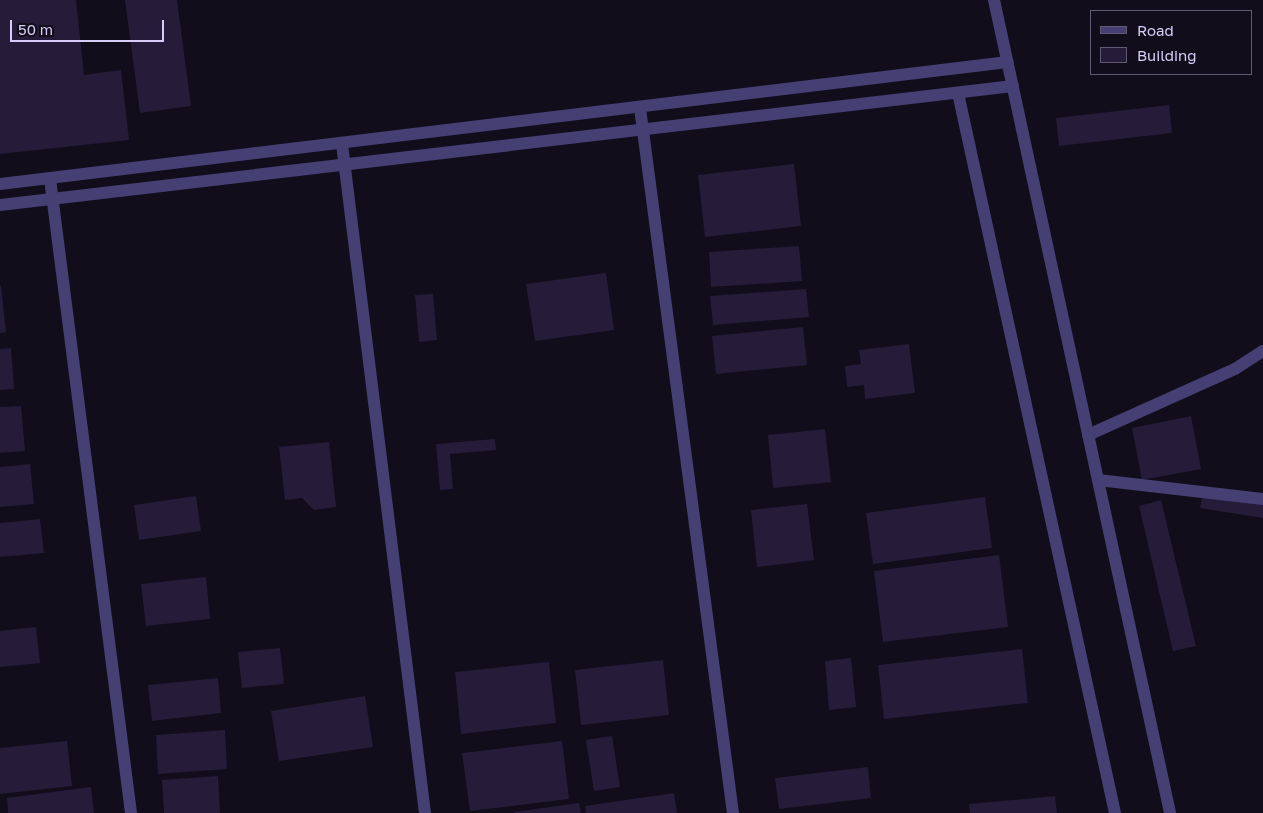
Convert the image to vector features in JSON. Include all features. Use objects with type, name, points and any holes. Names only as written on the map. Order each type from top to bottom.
[{"type":"street","points":[[994,0],[1170,813]]},
{"type":"street","points":[[0,184],[1008,62]]},
{"type":"street","points":[[0,205],[1013,86]]},
{"type":"street","points":[[958,93],[1115,813]]},
{"type":"street","points":[[640,108],[733,813]]},
{"type":"street","points":[[342,144],[425,813]]},
{"type":"street","points":[[50,179],[131,813]]},
{"type":"street","points":[[1088,435],[1235,369],[1263,351]]},
{"type":"street","points":[[1098,480],[1263,499]]},
{"type":"building","points":[[0,0],[76,0],[84,75],[121,70],[129,140],[0,154]]},
{"type":"building","points":[[125,0],[177,0],[191,106],[140,113]]},
{"type":"building","points":[[1169,105],[1172,133],[1059,146],[1056,118]]},
{"type":"building","points":[[794,164],[801,226],[705,237],[698,175]]},
{"type":"building","points":[[799,246],[802,281],[711,287],[709,252]]},
{"type":"building","points":[[606,273],[614,330],[535,341],[526,284]]},
{"type":"building","points":[[0,286],[6,332],[0,333]]},
{"type":"building","points":[[806,289],[809,317],[713,325],[710,296]]},
{"type":"building","points":[[433,294],[437,340],[419,342],[415,295]]},
{"type":"building","points":[[803,327],[807,365],[716,374],[712,336]]},
{"type":"building","points":[[909,344],[915,393],[865,399],[864,385],[847,387],[845,366],[861,364],[859,350]]},
{"type":"building","points":[[11,348],[14,389],[0,390],[0,349]]},
{"type":"building","points":[[21,406],[25,451],[0,453],[0,407]]},
{"type":"building","points":[[1191,416],[1201,469],[1142,480],[1132,428]]},
{"type":"building","points":[[825,429],[831,482],[773,488],[768,435]]},
{"type":"building","points":[[495,439],[496,450],[450,454],[453,489],[440,490],[436,444]]},
{"type":"building","points":[[329,442],[336,507],[314,510],[302,498],[285,500],[279,447]]},
{"type":"building","points":[[30,464],[34,504],[0,507],[0,467]]},
{"type":"building","points":[[1203,493],[1263,503],[1263,518],[1200,508]]},
{"type":"building","points":[[196,496],[201,531],[139,540],[134,505]]},
{"type":"building","points":[[985,497],[992,548],[873,564],[866,513]]},
{"type":"building","points":[[1161,500],[1196,646],[1173,651],[1139,506]]},
{"type":"building","points":[[807,504],[814,560],[757,567],[751,510]]},
{"type":"building","points":[[40,519],[44,553],[0,557],[0,523]]},
{"type":"building","points":[[999,555],[1008,627],[883,642],[874,571]]},
{"type":"building","points":[[206,577],[210,619],[146,626],[141,584]]},
{"type":"building","points":[[36,627],[40,663],[0,667],[0,631]]},
{"type":"building","points":[[280,648],[284,684],[242,688],[238,652]]},
{"type":"building","points":[[1022,649],[1028,703],[884,719],[878,665]]},
{"type":"building","points":[[851,658],[856,707],[829,710],[825,661]]},
{"type":"building","points":[[663,660],[669,715],[581,725],[575,670]]},
{"type":"building","points":[[549,662],[556,723],[461,734],[455,672]]},
{"type":"building","points":[[218,678],[221,713],[152,721],[148,685]]},
{"type":"building","points":[[365,696],[373,747],[279,761],[271,711]]},
{"type":"building","points":[[225,730],[227,769],[158,774],[156,735]]},
{"type":"building","points":[[612,736],[620,787],[594,791],[586,740]]},
{"type":"building","points":[[67,741],[72,786],[0,794],[0,748]]},
{"type":"building","points":[[562,741],[569,799],[470,811],[462,753]]},
{"type":"building","points":[[868,767],[871,798],[779,809],[775,778]]},
{"type":"building","points":[[218,776],[220,813],[164,813],[162,780]]},
{"type":"building","points":[[91,787],[94,813],[8,813],[7,798]]},
{"type":"building","points":[[674,793],[677,813],[586,813],[585,806]]},
{"type":"building","points":[[1055,796],[1057,813],[970,813],[969,804]]},
{"type":"building","points":[[579,803],[581,813],[514,813],[514,812]]}]
